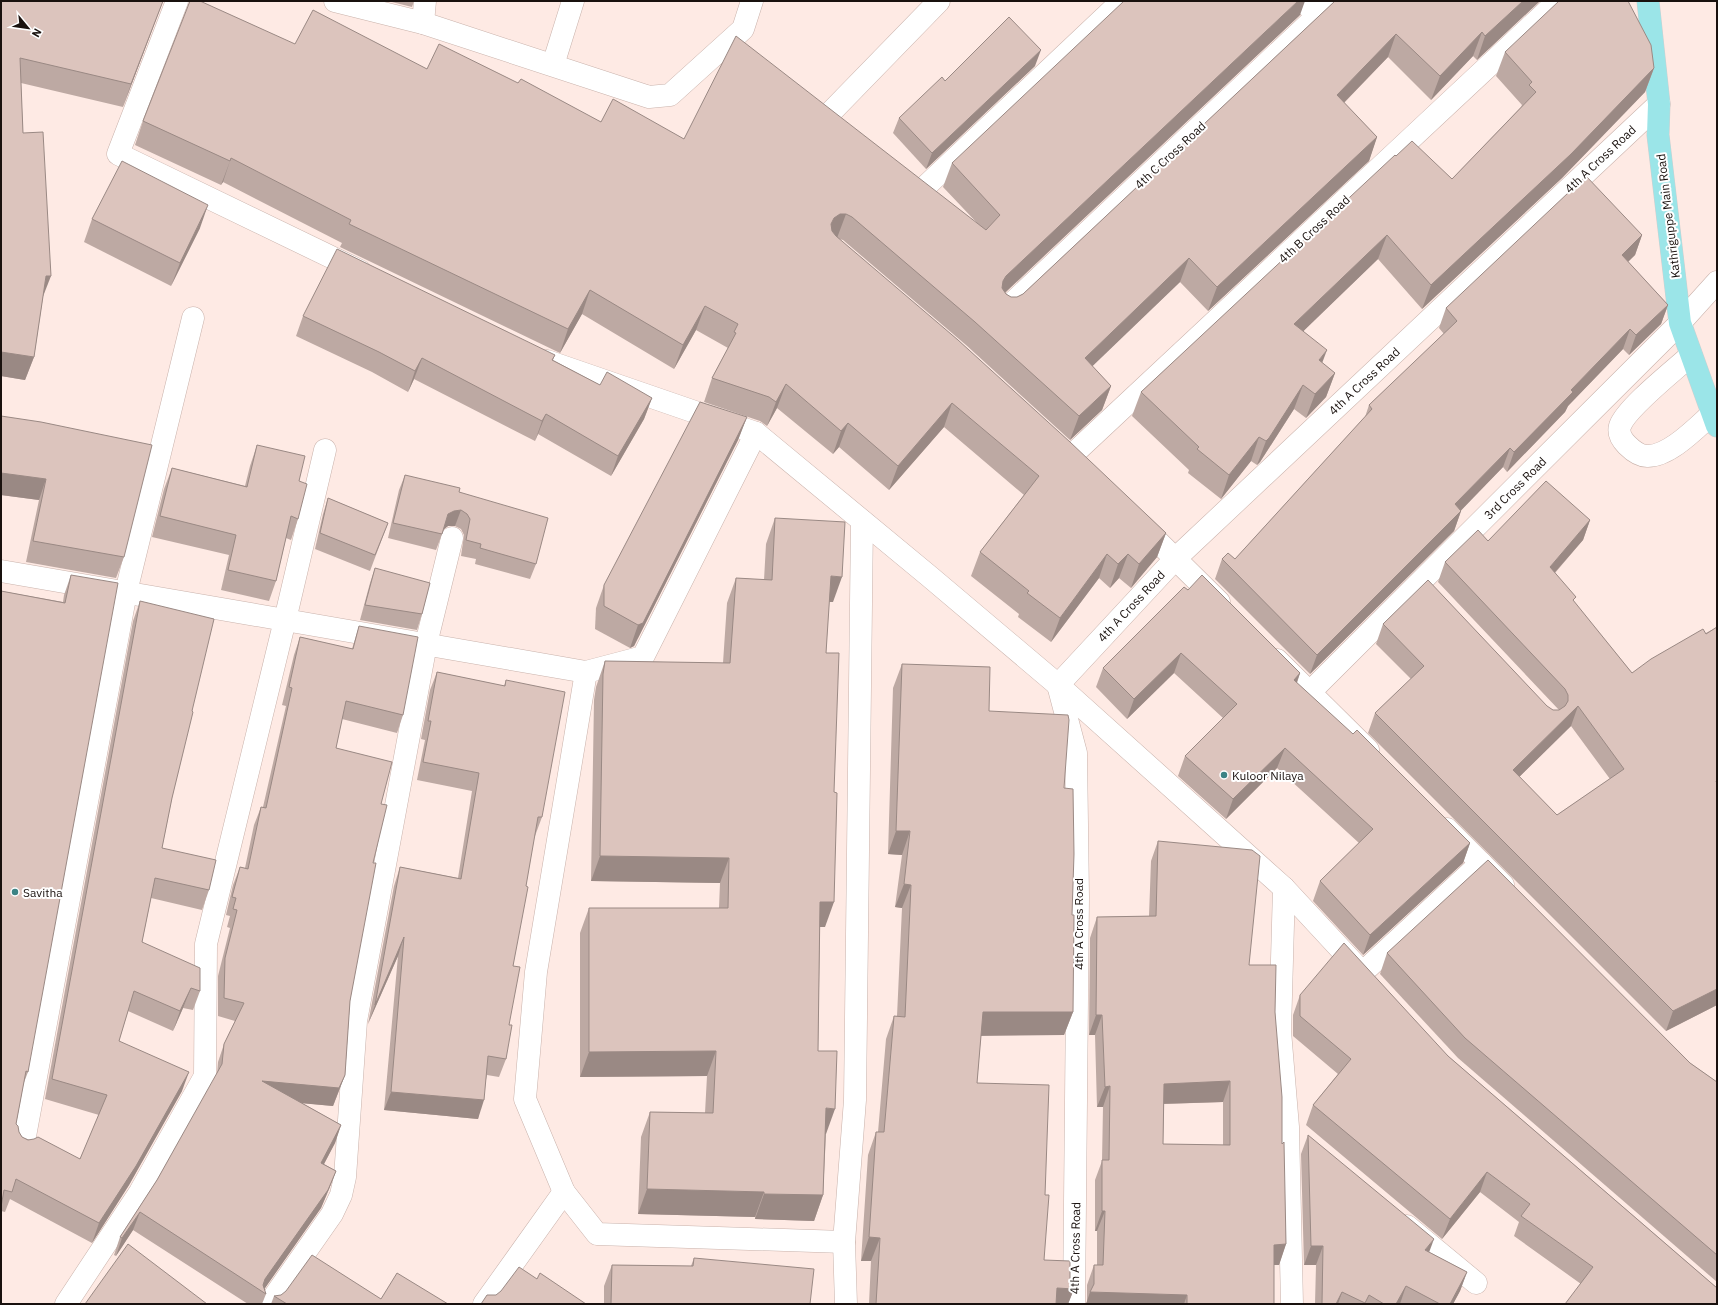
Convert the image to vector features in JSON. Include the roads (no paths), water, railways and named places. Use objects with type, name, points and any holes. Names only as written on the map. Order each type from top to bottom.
[{"type":"main road","name":"Kathriguppe Main Road","points":[[1648,1],[1659,104],[1658,135],[1680,323],[1715,420]]},
{"type":"street","points":[[177,1],[118,154],[376,278]]},
{"type":"street","points":[[335,1],[423,23],[649,97],[670,95],[743,29],[752,1]]},
{"type":"street","points":[[423,23],[425,1]]},
{"type":"street","points":[[553,65],[573,1]]},
{"type":"street","points":[[831,112],[939,1]]},
{"type":"street","points":[[927,185],[1122,1]]},
{"type":"street","points":[[1303,1],[1318,16]]},
{"type":"street","name":"4th C Cross Road","points":[[1006,309],[1333,1]]},
{"type":"street","name":"4th B Cross Road","points":[[1086,473],[1064,452],[1558,1]]},
{"type":"street","name":"4th A Cross Road","points":[[1074,1304],[1078,905],[1076,752],[1058,685],[1176,558],[1659,104]]},
{"type":"street","name":"3rd Cross Road","points":[[1310,692],[1680,323],[1717,282]]},
{"type":"street","points":[[23,1147],[126,592],[193,318]]},
{"type":"street","points":[[526,351],[555,365],[756,433],[1058,685],[1284,888],[1368,979],[1481,863]]},
{"type":"street","points":[[1691,355],[1634,407],[1620,426],[1620,435],[1627,445],[1638,454],[1648,456],[1669,450],[1715,420]]},
{"type":"street","points":[[1,572],[126,592],[586,672],[643,657],[756,433]]},
{"type":"street","points":[[66,1304],[140,1192],[205,1076],[206,944],[325,450]]},
{"type":"street","points":[[1126,510],[1176,558],[1230,614]]},
{"type":"street","points":[[846,1304],[844,1242],[855,1100],[862,521]]},
{"type":"street","points":[[269,1304],[332,1214],[341,1194],[345,1176],[356,1022],[426,644],[452,538]]},
{"type":"street","points":[[1421,582],[1436,597]]},
{"type":"street","points":[[1263,646],[1382,764]]},
{"type":"street","points":[[586,672],[536,972],[525,1099],[564,1192],[597,1234],[844,1242]]},
{"type":"street","points":[[1432,814],[1515,897]]},
{"type":"street","points":[[1284,888],[1280,1031],[1288,1127],[1292,1304]]},
{"type":"street","points":[[1288,1127],[1307,1142]]},
{"type":"street","points":[[484,1304],[564,1192]]},
{"type":"street","points":[[1391,1213],[1476,1283]]},
{"type":"place","name":"Kuloor Nilaya","points":[[1224,775]]},
{"type":"place","name":"Savitha","points":[[15,892]]}]
